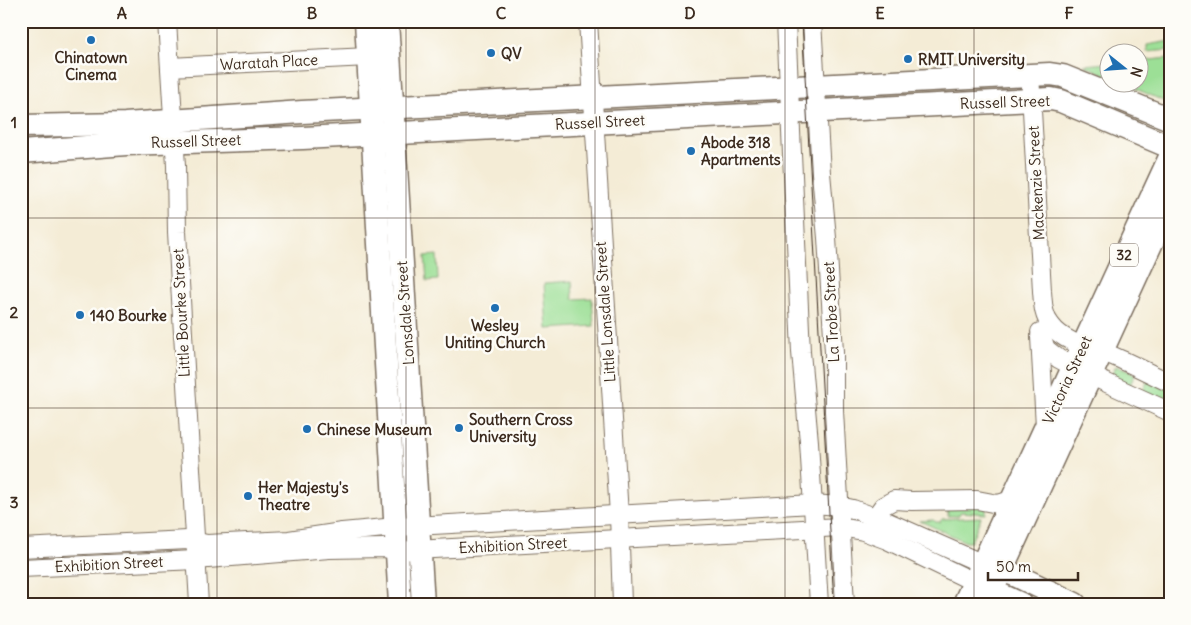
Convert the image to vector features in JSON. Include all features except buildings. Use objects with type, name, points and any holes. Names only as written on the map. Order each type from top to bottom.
[{"type":"main road","name":"Lonsdale Street","points":[[366,21],[368,57],[382,108]]},
{"type":"main road","name":"Lonsdale Street","points":[[387,21],[382,108],[395,338],[396,527],[400,604]]},
{"type":"main road","name":"Russell Street","points":[[175,132],[237,117],[1030,74],[1063,76],[1170,120]]},
{"type":"main road","points":[[918,81],[920,106]]},
{"type":"main road","name":"Russell Street","points":[[21,126],[126,134],[175,132],[238,140],[1051,99],[1061,101],[1170,147]]},
{"type":"main road","points":[[463,104],[464,129]]},
{"type":"main road","points":[[237,117],[238,140]]},
{"type":"main road","name":"Russell Street","points":[[21,152],[126,134]]},
{"type":"main road","name":"Victoria Street","points":[[1092,349],[1170,157]]},
{"type":"main road","name":"Victoria Street","points":[[964,604],[987,582],[1092,349],[1170,203]]},
{"type":"main road","name":"Lonsdale Street","points":[[395,338],[418,526],[423,604]]},
{"type":"main road","name":"Victoria Street","points":[[987,582],[1012,500],[1044,430],[1081,372]]},
{"type":"main road","points":[[987,582],[1021,604]]},
{"type":"main road","points":[[987,582],[1075,604]]},
{"type":"street","name":"Little Bourke Street","points":[[167,21],[175,132],[177,232],[198,604]]},
{"type":"street","name":"Little Lonsdale Street","points":[[588,21],[622,604]]},
{"type":"street","name":"La Trobe Street","points":[[786,21],[798,288],[818,604]]},
{"type":"street","name":"La Trobe Street","points":[[812,21],[821,181],[828,242],[834,352],[834,411],[845,604]]},
{"type":"street","name":"Waratah Place","points":[[170,67],[368,57]]},
{"type":"street","name":"Mackenzie Street","points":[[1030,74],[1042,291],[1045,313],[1052,327],[1068,339],[1114,357],[1170,383]]},
{"type":"street","name":"Mackenzie Street","points":[[1042,291],[1040,332],[1044,430]]},
{"type":"street","points":[[1040,332],[1042,342],[1049,352],[1081,372],[1170,412]]},
{"type":"street","points":[[875,517],[883,506],[894,500],[977,500],[998,504],[1012,500]]},
{"type":"street","name":"Exhibition Street","points":[[21,548],[188,540],[207,544],[289,540],[342,532],[396,527],[813,504],[839,506],[875,517],[987,582]]},
{"type":"street","points":[[642,513],[642,538]]},
{"type":"street","points":[[531,519],[531,544]]},
{"type":"street","points":[[453,524],[454,548]]},
{"type":"street","name":"Exhibition Street","points":[[21,568],[196,560],[329,549],[384,548],[397,552],[840,527],[862,531],[887,540],[962,575],[987,582]]},
{"type":"street","points":[[104,544],[105,564]]},
{"type":"green space","points":[[1170,41],[1170,50],[1148,52],[1148,45]]},
{"type":"green space","points":[[1170,58],[1170,104],[1143,92],[1148,92],[1148,60]]},
{"type":"green space","points":[[1098,64],[1098,71],[1084,65]]},
{"type":"green space","points":[[437,255],[438,280],[427,281],[425,256]]},
{"type":"green space","points":[[572,281],[573,299],[592,298],[594,326],[547,329],[544,283]]},
{"type":"green space","points":[[1116,366],[1135,374],[1130,385],[1111,376]]},
{"type":"green space","points":[[1148,380],[1170,390],[1170,403],[1143,391]]},
{"type":"green space","points":[[986,505],[986,514],[961,512],[958,516],[948,516],[947,506]]},
{"type":"green space","points":[[981,517],[971,542],[966,542],[920,521],[933,520],[940,522],[942,519]]},
{"type":"tram line","points":[[802,21],[834,604]]},
{"type":"place","name":"Chinatown Cinema","points":[[91,40]]},
{"type":"place","name":"QV","points":[[491,53]]},
{"type":"place","name":"RMIT University","points":[[908,59]]},
{"type":"place","name":"Abode 318 Apartments","points":[[691,151]]},
{"type":"place","name":"Wesley Uniting Church","points":[[495,308]]},
{"type":"place","name":"140 Bourke","points":[[80,315]]},
{"type":"place","name":"Southern Cross University","points":[[459,428]]},
{"type":"place","name":"Chinese Museum","points":[[307,429]]},
{"type":"place","name":"Her Majesty's Theatre","points":[[248,496]]}]
